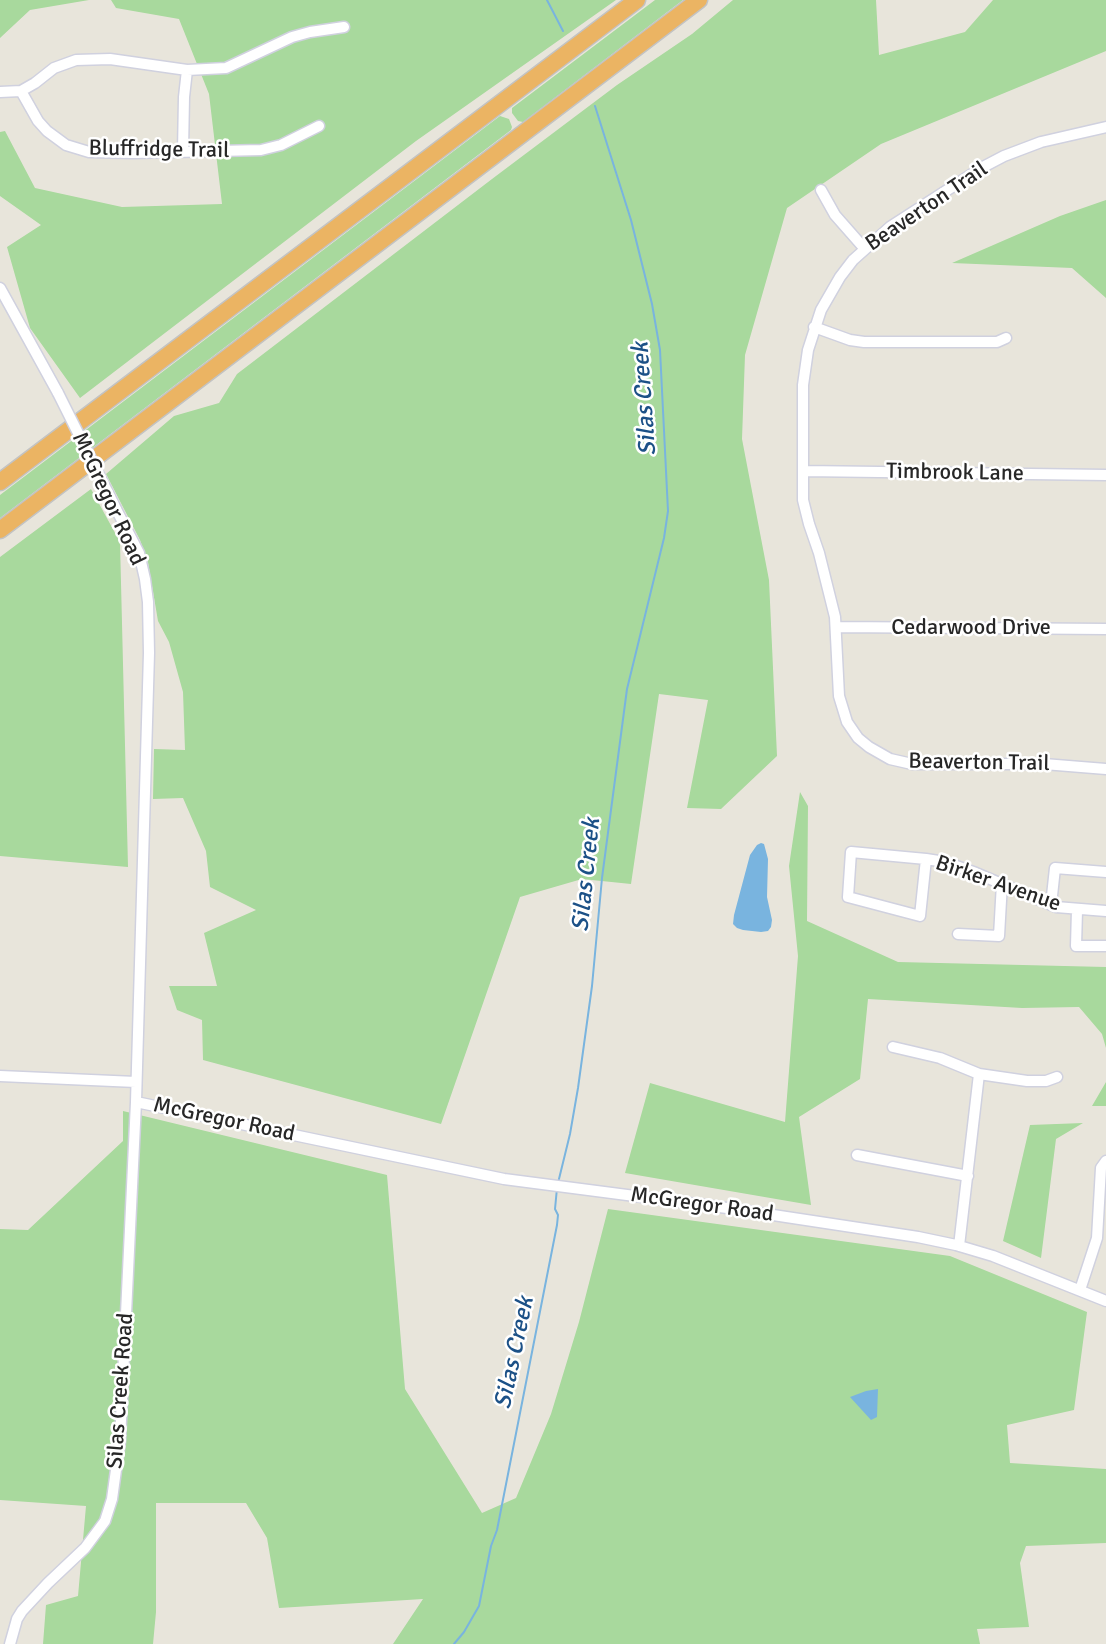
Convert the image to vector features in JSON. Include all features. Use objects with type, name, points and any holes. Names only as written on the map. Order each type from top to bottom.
[{"type":"highway","points":[[0,482],[637,0]]},
{"type":"highway","points":[[0,530],[699,0]]},
{"type":"street","points":[[0,92],[21,91],[54,68],[76,60],[110,59],[187,70],[226,68],[292,37],[344,27]]},
{"type":"street","points":[[183,151],[187,70]]},
{"type":"street","name":"Bluffridge Trail","points":[[21,91],[38,121],[58,140],[76,149],[106,153],[261,150],[281,145],[320,126]]},
{"type":"street","name":"Beaverton Trail","points":[[1106,127],[1041,142],[1004,156],[890,227],[864,248],[840,277],[821,310],[808,350],[803,385],[803,500],[808,524],[819,553],[836,627],[836,680],[842,709],[847,722],[858,738],[880,755],[912,764],[1044,764],[1106,769]]},
{"type":"street","points":[[821,190],[834,215],[864,248]]},
{"type":"street","name":"McGregor Road","points":[[0,288],[58,393],[139,553],[148,602],[149,653],[136,1102],[504,1179],[738,1209],[918,1237],[959,1246],[1007,1261],[1106,1300]]},
{"type":"street","points":[[814,327],[850,339],[870,342],[996,342],[1006,338]]},
{"type":"street","name":"Timbrook Lane","points":[[804,471],[1106,475]]},
{"type":"street","name":"Cedarwood Drive","points":[[836,627],[1106,629]]},
{"type":"street","name":"Birker Avenue","points":[[926,859],[920,916],[848,897],[851,852],[926,859],[945,862],[1051,904],[1077,910],[1106,911]]},
{"type":"street","points":[[1051,904],[1055,868],[1106,872]]},
{"type":"street","points":[[958,934],[999,936],[1002,883]]},
{"type":"street","points":[[1077,910],[1076,946],[1106,946]]},
{"type":"street","points":[[893,1047],[940,1058],[979,1074],[1027,1081],[1046,1081],[1058,1077]]},
{"type":"street","points":[[959,1246],[979,1074]]},
{"type":"street","points":[[0,1076],[136,1082]]},
{"type":"street","name":"Silas Creek Road","points":[[10,1644],[17,1619],[22,1611],[98,1533],[105,1521],[112,1499],[121,1422],[136,1102]]},
{"type":"street","points":[[857,1155],[968,1176]]},
{"type":"street","points":[[1080,1290],[1097,1238],[1101,1168],[1106,1161]]},
{"type":"green space","points":[[0,0],[89,0],[30,10],[0,38]]},
{"type":"green space","points":[[111,0],[616,0],[416,141],[80,398],[30,328],[7,247],[41,225],[0,196],[0,132],[5,131],[35,188],[122,207],[222,204],[209,94],[179,19],[116,8]]},
{"type":"green space","points":[[655,0],[683,0],[523,122],[518,121],[512,113],[512,108]]},
{"type":"green space","points":[[733,0],[876,0],[879,55],[965,32],[993,0],[1106,0],[1106,51],[881,144],[787,208],[745,355],[742,439],[769,580],[777,756],[721,809],[687,808],[708,700],[659,694],[631,884],[582,879],[520,897],[441,1124],[203,1060],[202,1020],[177,1010],[169,986],[217,986],[204,933],[256,910],[210,887],[206,851],[183,798],[153,799],[154,749],[185,750],[183,692],[169,642],[158,621],[148,562],[140,540],[106,474],[174,416],[219,403],[237,374],[617,85],[692,34]]},
{"type":"green space","points":[[500,116],[509,119],[511,130],[0,518],[0,495]]},
{"type":"green space","points":[[1106,200],[1106,298],[1072,268],[952,263],[1060,216]]},
{"type":"green space","points":[[91,489],[120,542],[128,867],[0,856],[0,557]]},
{"type":"green space","points":[[800,792],[808,806],[807,921],[898,962],[1106,967],[1106,1048],[1102,1034],[1079,1007],[1022,1008],[868,999],[860,1079],[799,1117],[811,1205],[625,1173],[650,1083],[785,1122],[798,956],[789,866]]},
{"type":"green space","points":[[1106,1082],[1106,1106],[1092,1106]]},
{"type":"green space","points":[[123,1111],[387,1175],[405,1389],[482,1513],[516,1498],[551,1414],[579,1322],[608,1209],[950,1256],[1087,1312],[1074,1410],[1007,1425],[1010,1463],[1106,1469],[1106,1543],[1026,1546],[1020,1563],[1029,1627],[977,1629],[980,1644],[393,1644],[423,1599],[279,1608],[267,1538],[246,1503],[156,1503],[156,1612],[153,1644],[43,1644],[46,1605],[78,1596],[86,1506],[0,1500],[0,1229],[28,1230],[123,1141]]},
{"type":"green space","points":[[1083,1123],[1056,1139],[1041,1258],[1003,1241],[1030,1125]]},
{"type":"water","points":[[761,843],[764,844],[768,859],[767,897],[772,920],[768,931],[761,932],[743,930],[733,924],[750,855]]},
{"type":"water","points":[[878,1389],[877,1417],[871,1420],[850,1397]]},
{"type":"waterway","name":"Silas Creek","points":[[547,0],[563,31]]},
{"type":"waterway","name":"Silas Creek","points":[[558,1183],[578,1088],[627,689],[664,538],[668,511],[660,350],[652,304],[631,220],[595,106]]},
{"type":"waterway","name":"Silas Creek","points":[[454,1644],[479,1606],[491,1546],[497,1530],[557,1225],[558,1215],[555,1209],[557,1188]]}]
